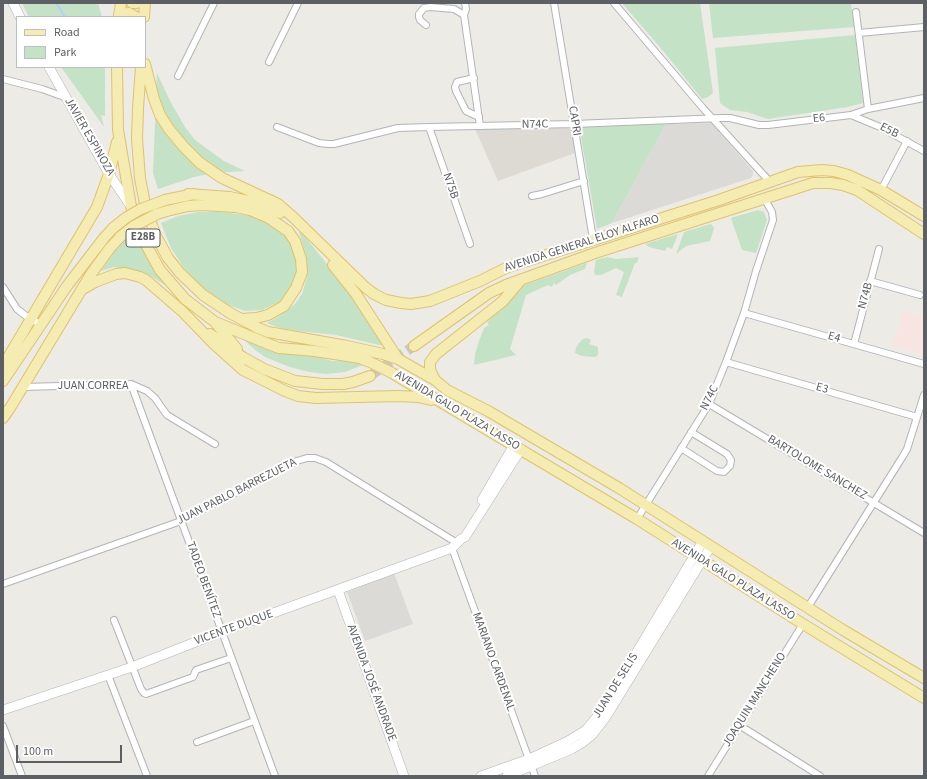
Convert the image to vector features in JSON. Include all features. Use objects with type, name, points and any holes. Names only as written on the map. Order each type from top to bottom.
[{"type":"main road","points":[[121,3],[119,16],[129,13],[134,16]]},
{"type":"main road","points":[[132,3],[137,3]]},
{"type":"main road","points":[[144,16],[145,3]]},
{"type":"main road","name":"AVENIDA GALO PLAZA LASSO","points":[[117,68],[118,130],[131,206],[140,233],[160,270],[185,299],[215,322],[279,348],[348,356],[365,360],[392,373],[637,519],[803,624],[924,698]]},
{"type":"main road","name":"AVENIDA GALO PLAZA LASSO","points":[[141,68],[138,108],[138,160],[143,197],[149,221],[162,247],[180,274],[203,295],[230,313],[258,328],[280,335],[347,346],[398,359],[435,380],[447,390],[488,411],[646,504],[808,607],[924,678]]},
{"type":"main road","name":"AVENIDA GENERAL ELOY ALFARO","points":[[146,68],[160,115],[183,146],[200,163],[222,178],[278,204],[357,280],[374,294],[386,300],[401,303],[411,304],[430,301],[480,281],[508,267],[719,200],[798,172],[828,170],[848,175],[881,190],[924,216]]},
{"type":"main road","points":[[3,366],[97,207],[109,174],[117,143],[118,130]]},
{"type":"main road","name":"AVENIDA GENERAL ELOY ALFARO","points":[[414,346],[489,293],[499,288],[595,253],[813,183],[843,185],[857,190],[924,234]]},
{"type":"main road","points":[[3,382],[76,274],[104,238],[118,224],[141,209],[165,200],[188,194],[218,190],[246,190]]},
{"type":"main road","points":[[188,194],[230,197],[247,200],[275,210],[289,219],[305,233],[338,270],[356,294],[398,359]]},
{"type":"main road","points":[[3,418],[91,274],[110,248],[120,236],[134,226],[157,214],[188,206],[202,205],[236,207],[250,210],[269,218],[288,231],[295,240],[301,259],[302,272],[296,288],[284,306],[268,315],[256,318],[241,319]]},
{"type":"main road","points":[[81,290],[111,275],[125,273],[146,280],[192,321],[214,344],[243,370],[253,377],[291,394],[307,398],[398,396],[418,397],[439,401]]},
{"type":"main road","points":[[435,380],[430,370],[430,362],[436,354],[503,301],[521,280]]},
{"type":"main road","points":[[192,321],[244,358],[264,369],[296,381],[332,384],[348,383],[370,376]]},
{"type":"main road","points":[[215,322],[244,358]]},
{"type":"street","points":[[13,3],[20,16]]},
{"type":"street","points":[[115,3],[119,16]]},
{"type":"street","points":[[178,76],[214,3]]},
{"type":"street","points":[[269,62],[298,3]]},
{"type":"street","points":[[465,3],[466,10],[464,15],[480,126]]},
{"type":"street","name":"CAPRI","points":[[554,3],[594,239]]},
{"type":"street","points":[[614,3],[713,119],[770,182]]},
{"type":"street","points":[[426,25],[420,20],[419,17],[421,10],[424,8],[430,7],[454,10],[464,15]]},
{"type":"street","points":[[856,12],[868,109]]},
{"type":"street","points":[[859,33],[924,27]]},
{"type":"street","name":"JAVIER ESPINOZA","points":[[50,68],[109,174],[131,206]]},
{"type":"street","points":[[474,78],[457,82],[455,87],[466,112],[479,117]]},
{"type":"street","points":[[3,79],[42,89],[66,98]]},
{"type":"street","name":"E6","points":[[713,119],[730,118],[768,125],[852,115],[868,109],[924,98]]},
{"type":"street","name":"E5B","points":[[852,115],[880,127],[924,151]]},
{"type":"street","name":"N74C","points":[[277,127],[319,143],[334,144],[398,128],[713,119]]},
{"type":"street","name":"N75B","points":[[429,127],[470,244]]},
{"type":"street","points":[[91,141],[105,155],[111,153],[117,143]]},
{"type":"street","points":[[881,190],[907,141]]},
{"type":"street","points":[[532,196],[584,182]]},
{"type":"street","name":"N74C","points":[[637,519],[709,404],[726,362],[744,313],[773,220],[772,212],[764,198]]},
{"type":"street","name":"N74B","points":[[854,344],[879,249]]},
{"type":"street","points":[[870,281],[920,295]]},
{"type":"street","points":[[3,287],[17,309],[30,319],[41,324]]},
{"type":"street","name":"E4","points":[[744,313],[924,364]]},
{"type":"street","name":"E3","points":[[726,362],[917,417]]},
{"type":"street","name":"JUAN CORREA","points":[[23,387],[131,384],[147,391],[155,398],[167,415],[215,444]]},
{"type":"street","name":"TADEO BENÍTEZ","points":[[131,384],[275,776]]},
{"type":"street","points":[[808,607],[907,449],[924,398]]},
{"type":"street","name":"BARTOLOME SANCHEZ","points":[[709,404],[924,533]]},
{"type":"street","points":[[681,448],[718,471],[724,472],[730,466],[731,460],[727,454],[691,432]]},
{"type":"street","points":[[456,544],[518,447]]},
{"type":"street","name":"JUAN PABLO BARREZUETA","points":[[3,584],[181,521],[296,461],[311,457],[326,462],[456,544]]},
{"type":"street","name":"JUAN DE SELIS","points":[[507,776],[577,736],[595,720],[699,558],[707,543]]},
{"type":"street","name":"VICENTE DUQUE","points":[[3,710],[132,667],[456,544]]},
{"type":"street","name":"MARIANO CARDENAL","points":[[456,544],[535,776]]},
{"type":"street","name":"AVENIDA JOSÉ ANDRADE","points":[[338,590],[404,776]]},
{"type":"street","points":[[114,620],[132,667],[144,693],[149,694],[193,677],[196,670],[231,658]]},
{"type":"street","name":"JOAQUIN MANCHENO","points":[[708,776],[803,624]]},
{"type":"street","points":[[108,675],[147,776]]},
{"type":"street","points":[[197,742],[254,721]]},
{"type":"street","points":[[739,725],[820,776]]},
{"type":"street","points":[[3,726],[22,776]]},
{"type":"street","name":"JUAN DE SELIS","points":[[481,776],[530,762]]},
{"type":"shaded area","points":[[711,123],[753,171],[751,178],[612,223],[666,124]]},
{"type":"shaded area","points":[[568,127],[572,131],[575,153],[498,181],[475,129]]},
{"type":"shaded area","points":[[904,310],[924,317],[924,355],[892,345]]},
{"type":"shaded area","points":[[394,573],[413,624],[365,641],[347,592]]},
{"type":"green space","points":[[22,3],[98,3],[102,16],[28,16]]},
{"type":"green space","points":[[622,3],[700,3],[713,93],[702,99]]},
{"type":"green space","points":[[709,3],[851,3],[854,27],[713,38]]},
{"type":"green space","points":[[855,35],[863,103],[848,107],[768,119],[747,112],[730,110],[720,103],[715,48]]},
{"type":"green space","points":[[62,68],[105,68],[105,116],[101,115],[104,127]]},
{"type":"green space","points":[[157,73],[170,101],[185,127],[195,140],[224,161],[245,171],[213,173],[194,177],[158,189],[153,173]]},
{"type":"green space","points":[[666,124],[612,223],[597,229],[580,131],[583,127]]},
{"type":"green space","points":[[758,210],[764,212],[767,220],[756,253],[742,250],[731,218]]},
{"type":"green space","points":[[198,212],[222,212],[246,215],[262,220],[287,236],[294,248],[298,262],[295,278],[288,293],[279,302],[262,310],[245,311],[226,304],[203,288],[184,268],[171,248],[161,223],[178,216]]},
{"type":"green space","points":[[711,224],[714,228],[710,241],[686,246],[676,254],[684,232]]},
{"type":"green space","points":[[299,232],[302,233],[351,294],[384,346],[336,335],[280,328],[267,323],[280,316],[295,304],[302,294],[307,277],[307,258]]},
{"type":"green space","points":[[131,233],[168,287],[151,276],[130,269],[114,267],[101,271],[116,249]]},
{"type":"green space","points":[[678,234],[672,249],[667,247],[665,251],[649,247],[645,244]]},
{"type":"green space","points":[[607,257],[616,259],[639,257],[637,263],[635,263],[622,297],[616,295],[624,272],[616,268],[601,275],[595,275],[596,260]]},
{"type":"green space","points":[[587,263],[585,269],[570,275],[556,285],[554,283],[552,287],[548,285],[526,295],[510,349],[516,355],[474,365],[475,354],[479,341],[484,328],[489,325],[487,322],[521,287]]},
{"type":"green space","points":[[238,334],[332,361],[352,361],[363,365],[345,372],[326,374],[309,372],[290,367],[265,357]]},
{"type":"green space","points":[[587,338],[591,340],[589,344],[598,347],[598,355],[595,357],[582,356],[575,353],[579,343],[583,339]]},
{"type":"waterway","points":[[56,3],[64,16]]},
{"type":"tunnel","points":[[370,376],[414,346]]}]
